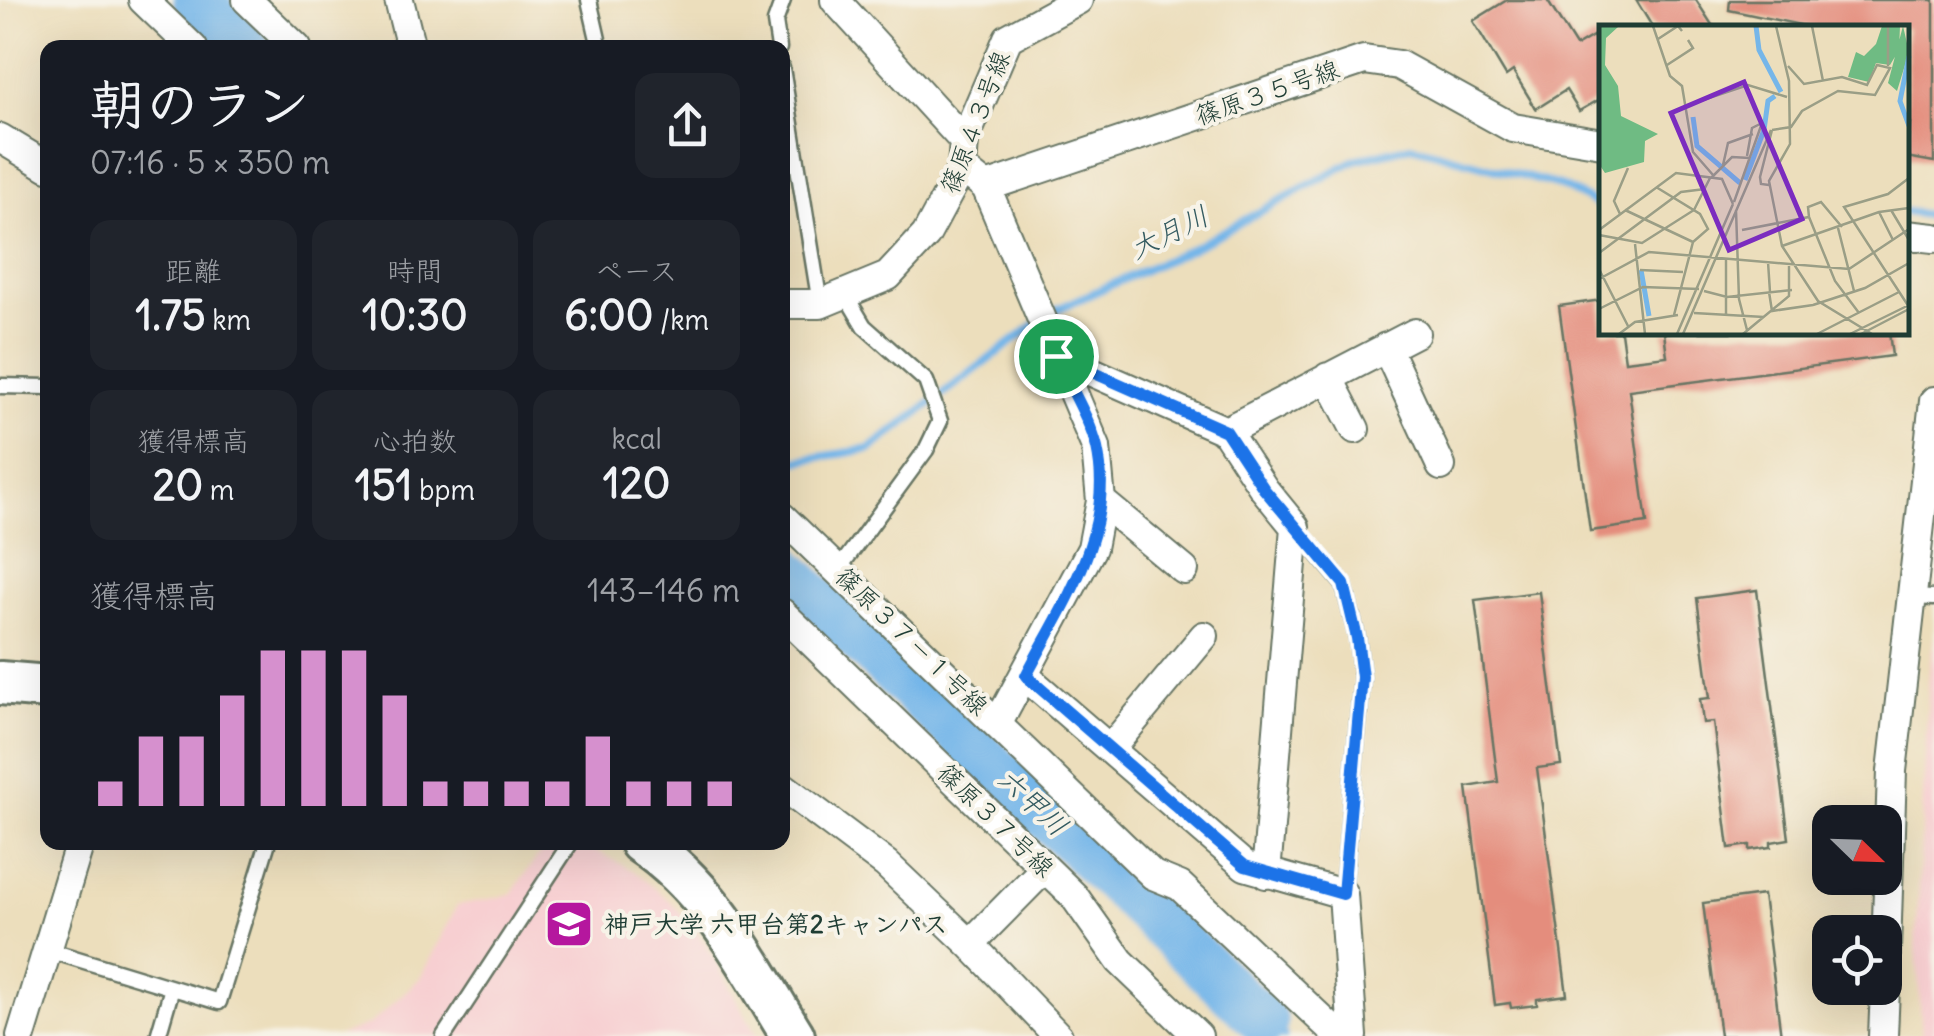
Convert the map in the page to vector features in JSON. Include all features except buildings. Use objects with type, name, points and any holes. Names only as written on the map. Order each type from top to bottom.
[{"type":"main road","points":[[0,683],[40,686]]},
{"type":"main road","points":[[652,850],[708,901],[793,1036]]},
{"type":"street","points":[[143,0],[185,40]]},
{"type":"street","points":[[247,0],[289,40]]},
{"type":"street","points":[[400,0],[408,40]]},
{"type":"street","name":"篠原４３号線","points":[[790,303],[833,299],[888,276],[926,235],[963,154],[1008,38],[1078,0]]},
{"type":"street","points":[[849,6],[986,188],[1096,447],[1100,502],[1092,548],[998,723]]},
{"type":"street","name":"篠原３５号線","points":[[986,188],[1364,60],[1400,65],[1513,128],[1599,143]]},
{"type":"street","points":[[0,138],[40,162]]},
{"type":"street","points":[[1909,235],[1934,238]]},
{"type":"street","points":[[1226,431],[1416,333]]},
{"type":"street","points":[[1386,348],[1441,466]]},
{"type":"street","points":[[1056,356],[1226,431],[1295,528],[1266,874]]},
{"type":"street","points":[[1328,377],[1356,429]]},
{"type":"street","points":[[1887,915],[1892,771],[1922,597],[1934,401]]},
{"type":"street","points":[[1100,502],[1184,570]]},
{"type":"street","name":"篠原３７－１号線","points":[[790,525],[1153,874],[1180,886],[1339,1036]]},
{"type":"street","name":"篠原３７号線","points":[[790,621],[1074,896],[1120,960],[1198,1036]]},
{"type":"street","points":[[1110,749],[1204,636]]},
{"type":"street","points":[[1026,676],[1245,866],[1343,894],[1353,1036]]},
{"type":"street","points":[[790,792],[886,864],[1058,1036]]},
{"type":"street","points":[[21,1036],[78,850]]},
{"type":"street","points":[[970,944],[1045,868]]},
{"type":"street","points":[[1883,1036],[1884,1005]]},
{"type":"lane","points":[[589,0],[598,40]]},
{"type":"lane","points":[[778,40],[775,22],[783,0]]},
{"type":"lane","points":[[790,104],[833,299],[927,384],[940,421],[926,450],[838,570]]},
{"type":"lane","points":[[0,386],[40,387]]},
{"type":"lane","points":[[1295,528],[1344,584],[1357,638],[1362,677],[1343,894]]},
{"type":"lane","points":[[48,950],[219,1002],[266,850]]},
{"type":"lane","points":[[444,1036],[566,850]]},
{"type":"lane","points":[[158,1036],[172,988]]},
{"type":"shaded area","points":[[1934,634],[1934,1036],[1922,1036],[1916,946]]},
{"type":"shaded area","name":"神戸大学 六甲台第2キャンパス","points":[[542,850],[599,852],[634,871],[672,902],[705,943],[757,1036],[338,1036],[370,1024],[420,978],[457,905],[510,895]]},
{"type":"waterway","name":"六甲川","points":[[197,0],[238,40]]},
{"type":"waterway","name":"大月川","points":[[790,462],[870,449],[1053,311],[1193,248],[1355,160],[1411,146],[1563,187],[1599,205]]},
{"type":"waterway","name":"大月川","points":[[1909,212],[1934,216]]},
{"type":"waterway","name":"六甲川","points":[[790,575],[1264,1022]]},
{"type":"waterway","name":"六甲川","points":[[1264,1022],[1284,1036]]},
{"type":"place","name":"神戸大学 六甲台第2キャンパス","points":[[569,924]]},
{"type":"route","points":[[1056,356],[1226,431],[1264,489],[1344,584],[1362,677],[1343,894],[1245,866],[1026,676],[1092,548],[1100,502],[1096,447],[1056,356]]}]
